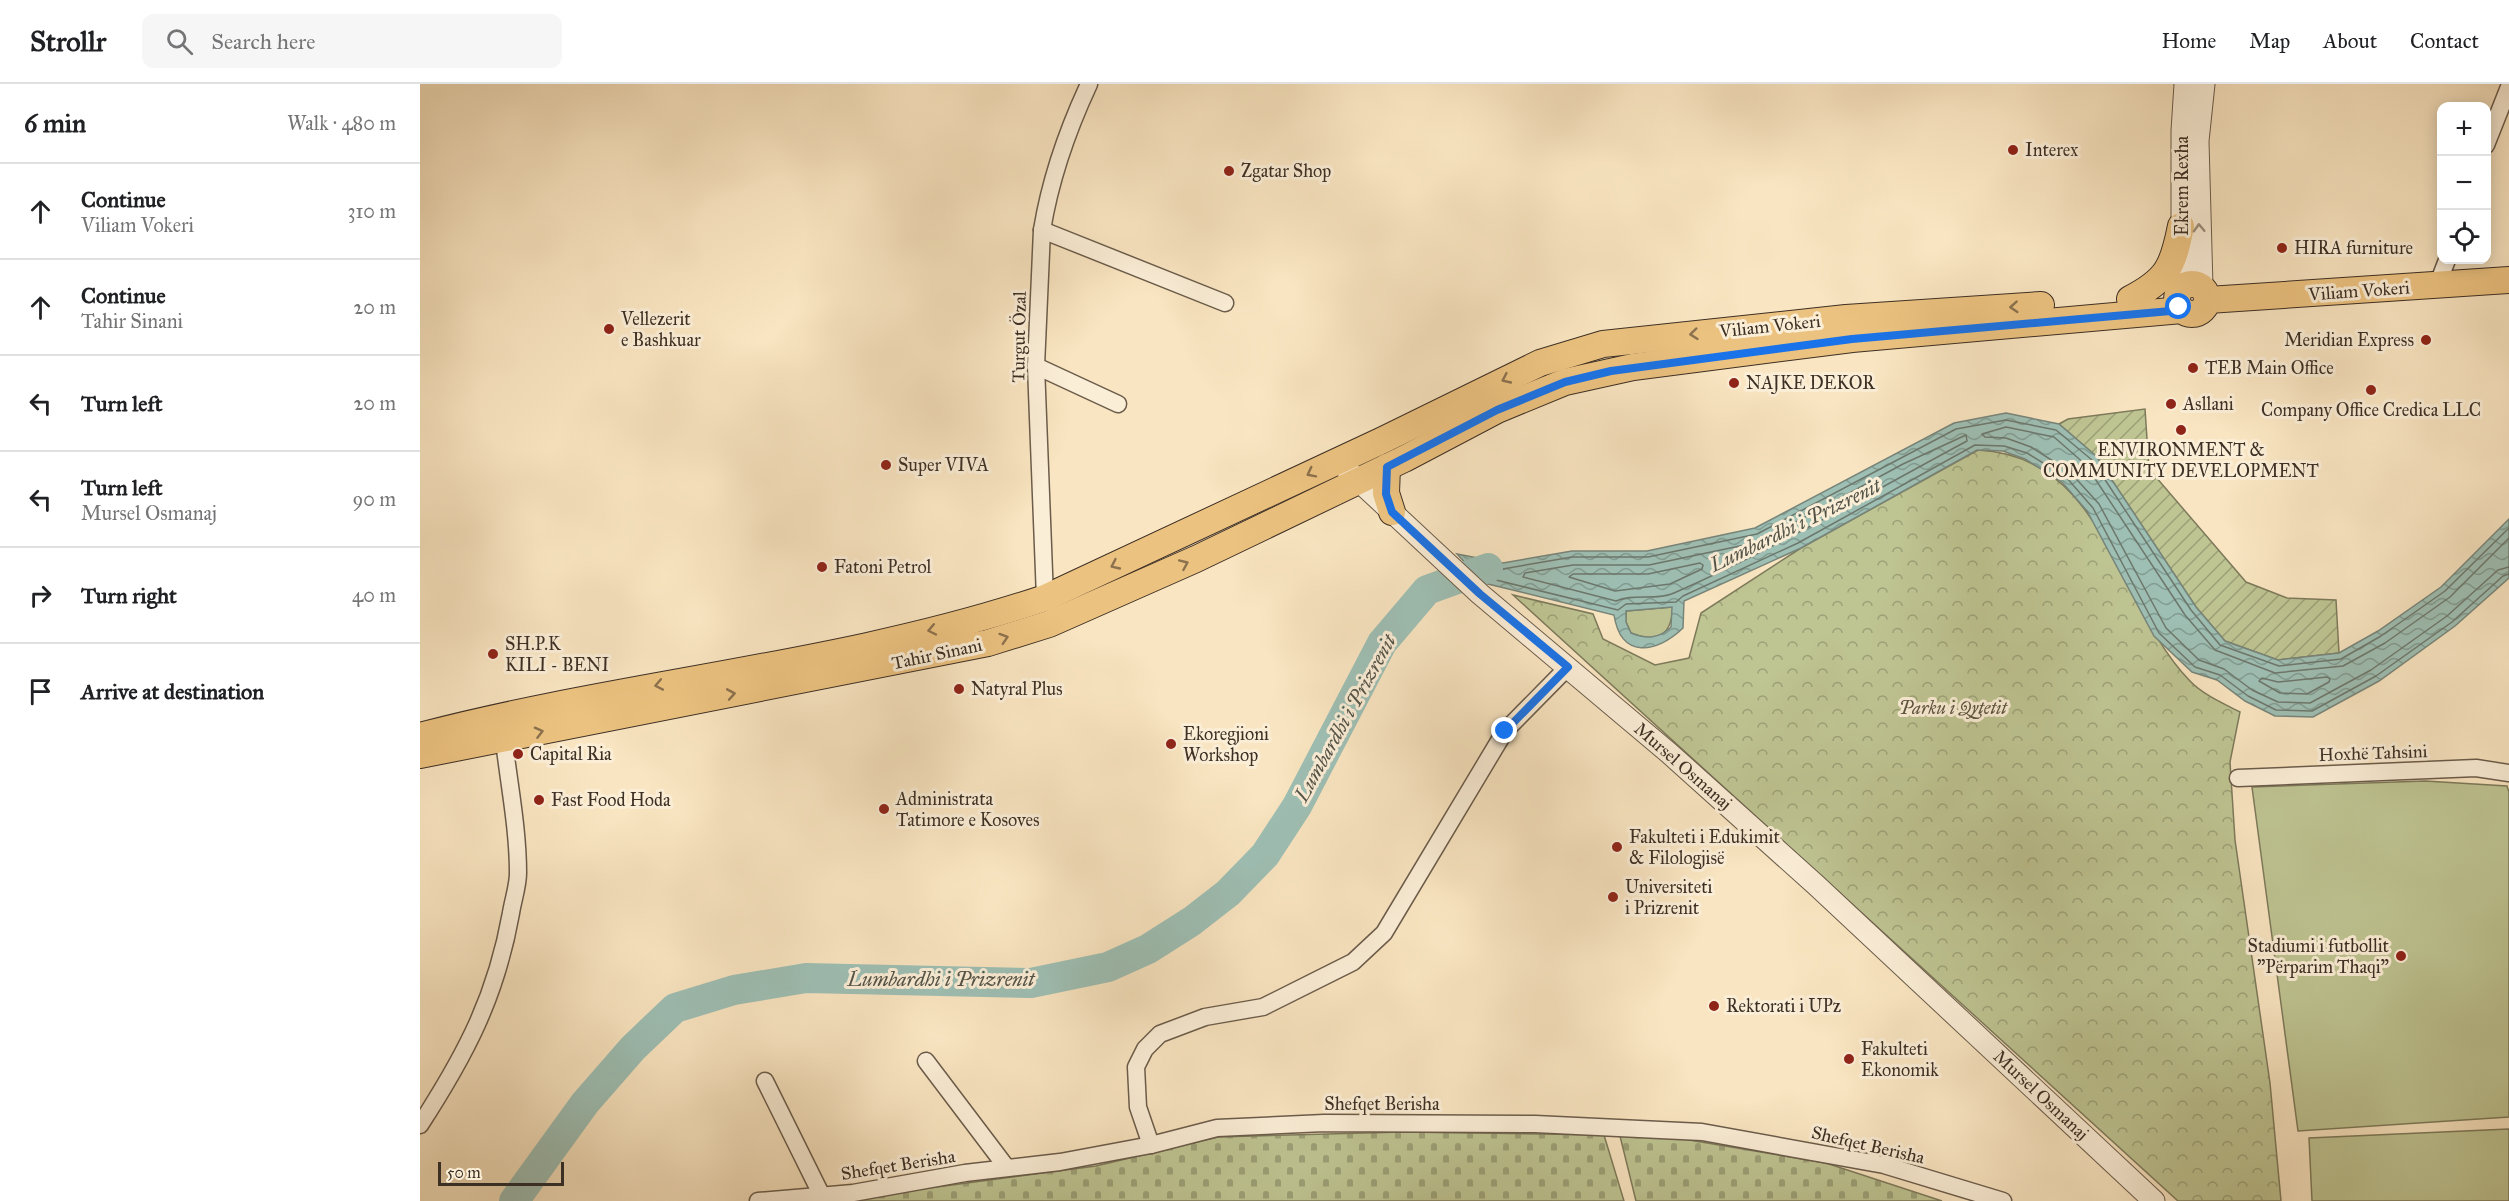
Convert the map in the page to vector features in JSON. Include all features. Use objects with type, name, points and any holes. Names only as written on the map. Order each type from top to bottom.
[{"type":"main road","points":[[2130,299],[2164,276],[2176,253],[2181,226]]},
{"type":"main road","name":"Viliam Vokeri","points":[[1383,440],[1540,363],[1603,344],[1846,318],[2130,299],[2437,286],[2509,280]]},
{"type":"main road","name":"Viliam Vokeri","points":[[1422,450],[1507,406],[1565,382],[1611,371],[2190,296]]},
{"type":"main road","name":"Tahir Sinani","points":[[420,736],[478,720],[747,671],[974,621],[1045,598],[1383,440]]},
{"type":"main road","name":"Tahir Sinani","points":[[420,755],[504,741],[561,727],[816,679],[988,643],[1049,624],[1422,450]]},
{"type":"main road","points":[[1387,467],[1386,494],[1392,512]]},
{"type":"street","name":"Turgut Özal","points":[[1045,598],[1036,366],[1042,230],[1045,209],[1064,149],[1089,84]]},
{"type":"street","name":"Ekrem Rexha","points":[[2185,84],[2181,226],[2190,296]]},
{"type":"street","name":"Ekrem Rexha","points":[[2190,296],[2198,141],[2204,84]]},
{"type":"street","points":[[2491,134],[2509,87]]},
{"type":"street","points":[[1042,230],[1225,303]]},
{"type":"street","points":[[2437,286],[2445,264]]},
{"type":"street","points":[[1036,366],[1118,404]]},
{"type":"street","name":"Mursel Osmanaj","points":[[1338,461],[1418,539],[1480,594],[1568,667],[1816,885],[2154,1201]]},
{"type":"street","points":[[1151,1145],[1138,1107],[1136,1067],[1145,1049],[1160,1034],[1205,1017],[1263,1007],[1353,962],[1383,933],[1505,731],[1568,667]]},
{"type":"street","points":[[420,1125],[457,1068],[484,1009],[493,989],[508,930],[518,874],[504,741]]},
{"type":"street","name":"Hoxhë Tahsini","points":[[2238,778],[2476,768],[2509,773]]},
{"type":"street","points":[[926,1060],[1007,1168]]},
{"type":"street","points":[[765,1081],[822,1196]]},
{"type":"street","name":"Shefqet Berisha","points":[[758,1201],[873,1195],[1007,1168],[1060,1162],[1151,1145],[1217,1128],[1324,1123],[1535,1124],[1702,1132],[1884,1165],[2003,1201]]},
{"type":"green space","points":[[2145,409],[2149,469],[2246,582],[2287,598],[2336,600],[2339,653],[2278,660],[2225,641],[2196,607],[2096,456],[2059,424],[2068,419]]},
{"type":"green space","name":"Parku i Qytetit","points":[[1978,450],[2021,459],[2055,478],[2082,506],[2104,539],[2165,650],[2195,686],[2240,712],[2230,762],[2235,840],[2270,1083],[2281,1201],[2178,1201],[1513,595],[1593,614],[1603,639],[1655,665],[1689,658],[1701,613],[1801,548]]},
{"type":"green space","points":[[1673,607],[1669,625],[1661,635],[1649,638],[1631,633],[1626,622],[1626,611]]},
{"type":"green space","name":"Stadiumi i futbollit \"Përparim Thaqi\"","points":[[2425,781],[2507,786],[2509,792],[2509,1117],[2298,1131],[2252,787]]},
{"type":"green space","points":[[1618,1128],[1826,1163],[1942,1201],[1636,1201]]},
{"type":"green space","points":[[2509,1129],[2509,1201],[2312,1201],[2309,1138]]},
{"type":"green space","points":[[1403,1132],[1604,1135],[1624,1201],[831,1201],[1096,1166],[1218,1137]]},
{"type":"water","points":[[2006,413],[2059,424],[2096,456],[2196,607],[2225,641],[2278,660],[2339,653],[2378,631],[2441,587],[2509,519],[2509,578],[2455,626],[2379,681],[2313,717],[2275,716],[2245,701],[2217,680],[2192,672],[2154,636],[2087,511],[2062,482],[2025,459],[2003,451],[1977,450],[1801,548],[1684,601],[1683,628],[1673,637],[1651,647],[1641,648],[1624,639],[1614,615],[1484,583],[1457,554],[1503,563],[1572,551],[1647,551],[1755,528],[1954,423]],"holes":[[[1672,607],[1671,627],[1662,634],[1652,637],[1631,633],[1626,622],[1626,611]]]},
{"type":"waterway","name":"Lumbardhi i Prizrenit","points":[[514,1201],[585,1103],[633,1048],[675,1008],[734,990],[806,978],[1031,983],[1108,967],[1148,949],[1192,921],[1228,893],[1265,855],[1297,806],[1382,643],[1427,590],[1488,568]]},
{"type":"place","name":"Interex","points":[[2013,150]]},
{"type":"place","name":"Zgatar Shop","points":[[1229,171]]},
{"type":"place","name":"HIRA furniture","points":[[2282,248]]},
{"type":"place","name":"Vellezerit e Bashkuar","points":[[609,329]]},
{"type":"place","name":"Meridian Express","points":[[2426,340]]},
{"type":"place","name":"TEB Main Office","points":[[2193,368]]},
{"type":"place","name":"NAJKE DEKOR","points":[[1734,383]]},
{"type":"place","name":"Company Office Credica LLC","points":[[2371,390]]},
{"type":"place","name":"Asllani","points":[[2171,404]]},
{"type":"place","name":"ENVIRONMENT & COMMUNITY DEVELOPMENT","points":[[2181,430]]},
{"type":"place","name":"Super VIVA","points":[[886,465]]},
{"type":"place","name":"Fatoni Petrol","points":[[822,567]]},
{"type":"place","name":"SH.P.K KILI - BENI","points":[[493,654]]},
{"type":"place","name":"Natyral Plus","points":[[959,689]]},
{"type":"place","name":"Ekoregjioni Workshop","points":[[1171,744]]},
{"type":"place","name":"Capital Ria","points":[[518,754]]},
{"type":"place","name":"Fast Food Hoda","points":[[539,800]]},
{"type":"place","name":"Administrata Tatimore e Kosoves","points":[[884,809]]},
{"type":"place","name":"Fakulteti i Edukimit & Filologjisë","points":[[1617,847]]},
{"type":"place","name":"Universiteti i Prizrenit","points":[[1613,897]]},
{"type":"place","name":"Stadiumi i futbollit \"Përparim Thaqi\"","points":[[2401,956]]},
{"type":"place","name":"Rektorati i UPz","points":[[1714,1006]]},
{"type":"place","name":"Fakulteti Ekonomik","points":[[1849,1059]]},
{"type":"route","points":[[1505,731],[1568,667],[1480,594],[1418,539],[1392,512],[1386,494],[1387,467],[1497,410],[1565,382],[1611,371],[1852,339],[2182,310],[2179,307]]}]
